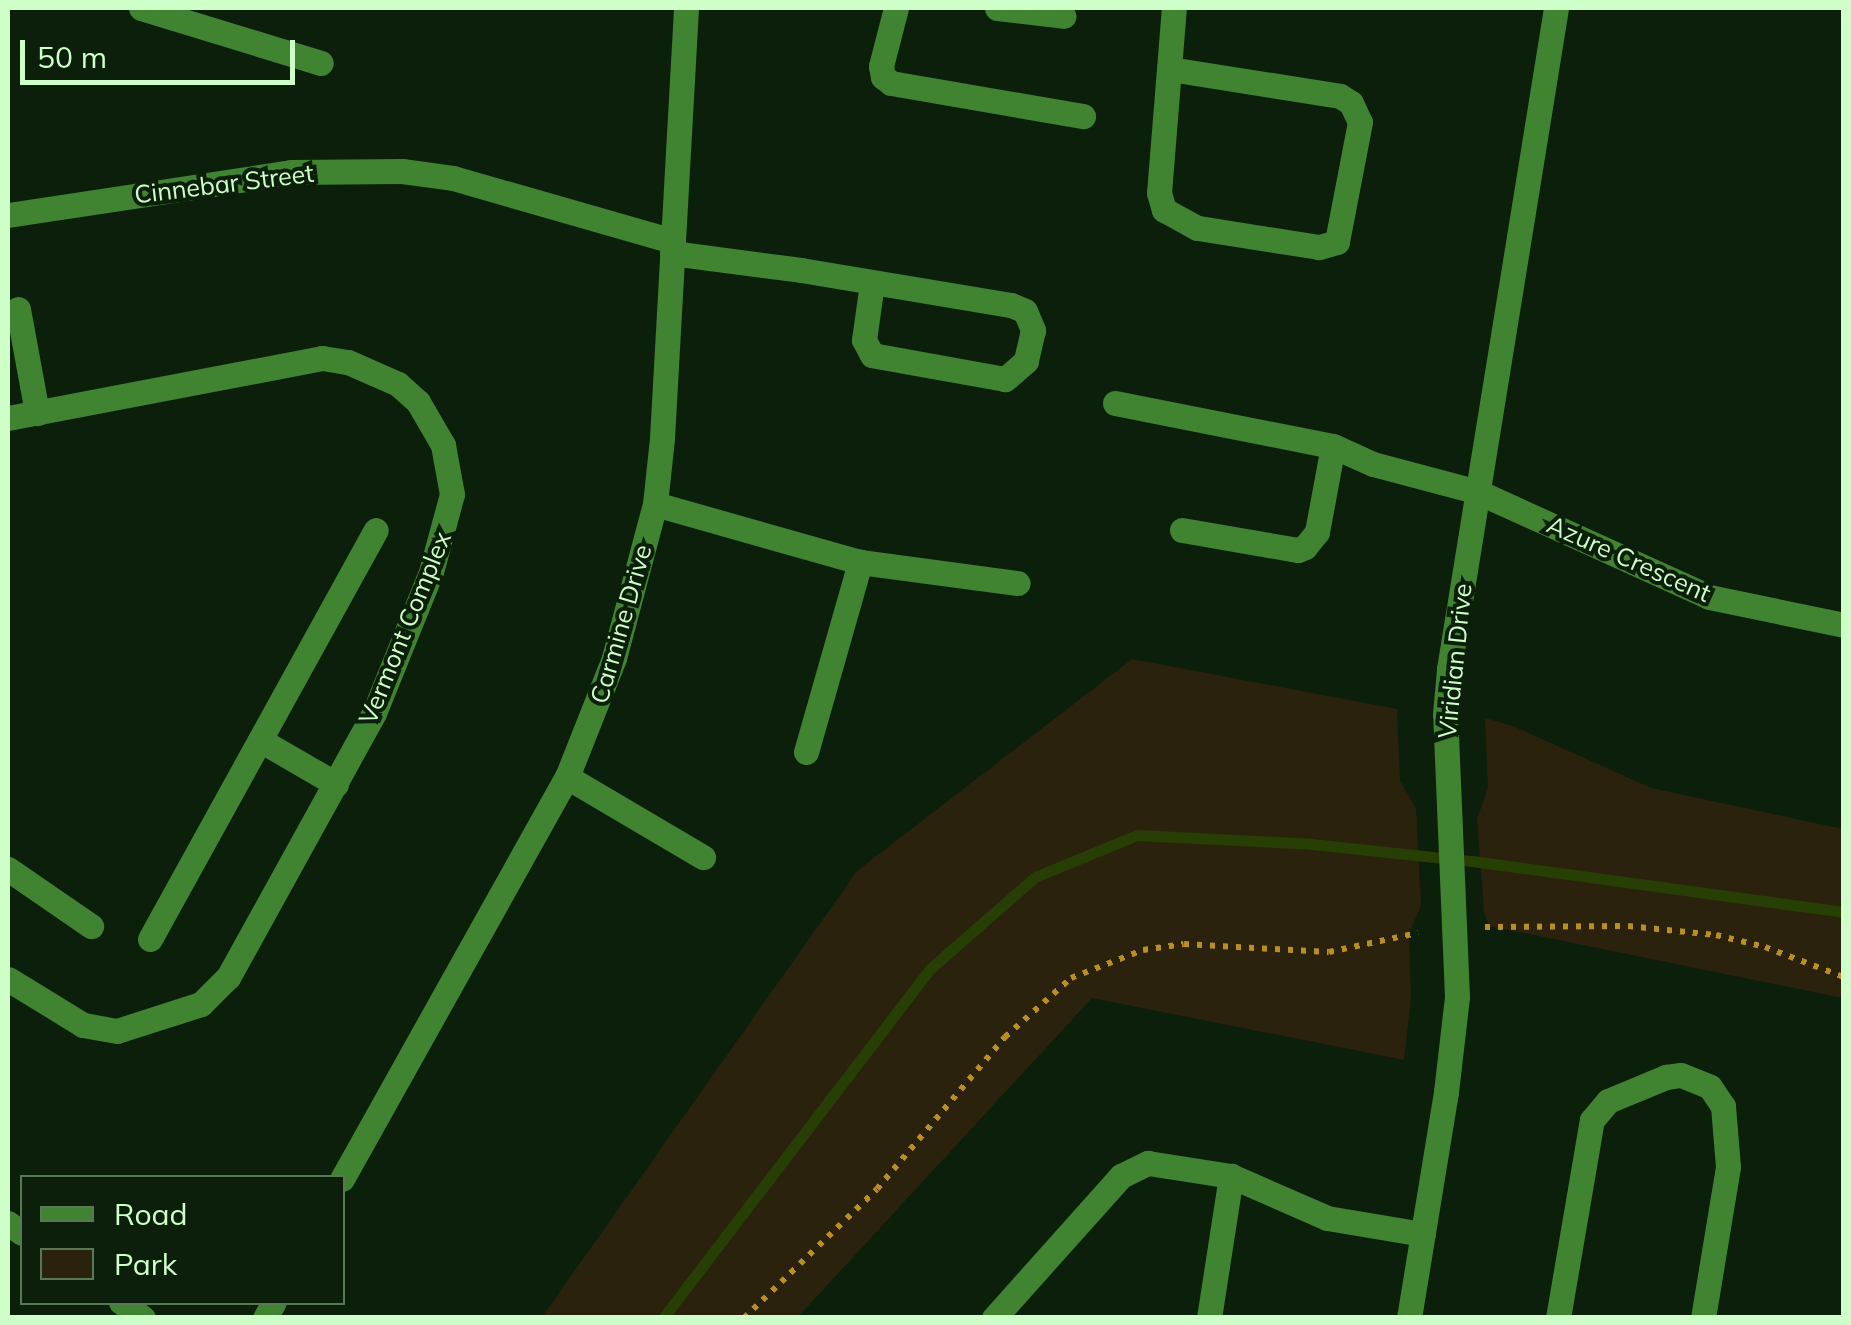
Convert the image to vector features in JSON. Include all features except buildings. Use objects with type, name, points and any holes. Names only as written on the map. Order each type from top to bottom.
[{"type":"street","points":[[141,8],[210,18],[320,63]]},
{"type":"street","name":"Carmine Drive","points":[[344,1175],[568,777],[614,658],[655,504],[686,8]]},
{"type":"street","points":[[896,8],[881,66],[891,83],[1083,116]]},
{"type":"street","points":[[997,8],[1064,16]]},
{"type":"street","points":[[1170,68],[1340,96],[1351,103],[1360,122],[1337,242],[1320,247],[1197,228],[1164,210],[1159,193],[1174,8]]},
{"type":"street","name":"Viridian Drive","points":[[1409,1318],[1457,997],[1445,714],[1556,8]]},
{"type":"street","name":"Cinnebar Street","points":[[8,215],[291,172],[402,170],[453,178],[673,246],[1012,304],[1025,311],[1033,330],[1026,361],[1005,378],[872,355],[864,340],[872,283]]},
{"type":"street","points":[[18,309],[37,413]]},
{"type":"street","name":"Vermont Complex","points":[[8,418],[322,358],[374,370],[418,402],[444,444],[452,494],[448,518],[374,713],[228,976],[201,1004],[117,1031],[83,1025],[8,979]]},
{"type":"street","name":"Azure Crescent","points":[[1115,403],[1332,446],[1373,464],[1478,492],[1709,597],[1844,625]]},
{"type":"street","points":[[1182,530],[1298,550],[1305,547],[1317,532],[1332,446]]},
{"type":"street","points":[[655,504],[860,562],[1018,583]]},
{"type":"street","points":[[150,939],[376,530]]},
{"type":"street","points":[[806,752],[860,562]]},
{"type":"street","points":[[260,740],[336,784]]},
{"type":"street","points":[[568,777],[703,857]]},
{"type":"street","points":[[8,869],[91,926]]},
{"type":"street","points":[[1558,1318],[1592,1120],[1608,1101],[1666,1076],[1682,1075],[1710,1087],[1723,1106],[1728,1167],[1703,1318]]},
{"type":"street","points":[[994,1318],[1121,1176],[1134,1168],[1164,1162],[1231,1176],[1327,1218],[1423,1234]]},
{"type":"street","points":[[1209,1318],[1231,1176]]},
{"type":"path","points":[[1484,927],[1628,926],[1716,935],[1765,947],[1844,977]]},
{"type":"path","points":[[744,1318],[876,1189],[1004,1037],[1072,978],[1143,950],[1184,944],[1328,952],[1418,933]]},
{"type":"green space","points":[[1132,659],[1397,709],[1400,781],[1416,808],[1421,905],[1409,934],[1411,998],[1404,1060],[1092,998],[798,1317],[542,1317],[857,871]]},
{"type":"green space","points":[[1485,718],[1513,726],[1651,788],[1843,829],[1843,998],[1489,926],[1484,912],[1477,819],[1488,788]]},
{"type":"waterway","points":[[663,1318],[931,968],[1035,877],[1137,835],[1312,844],[1472,861],[1844,912]]}]
